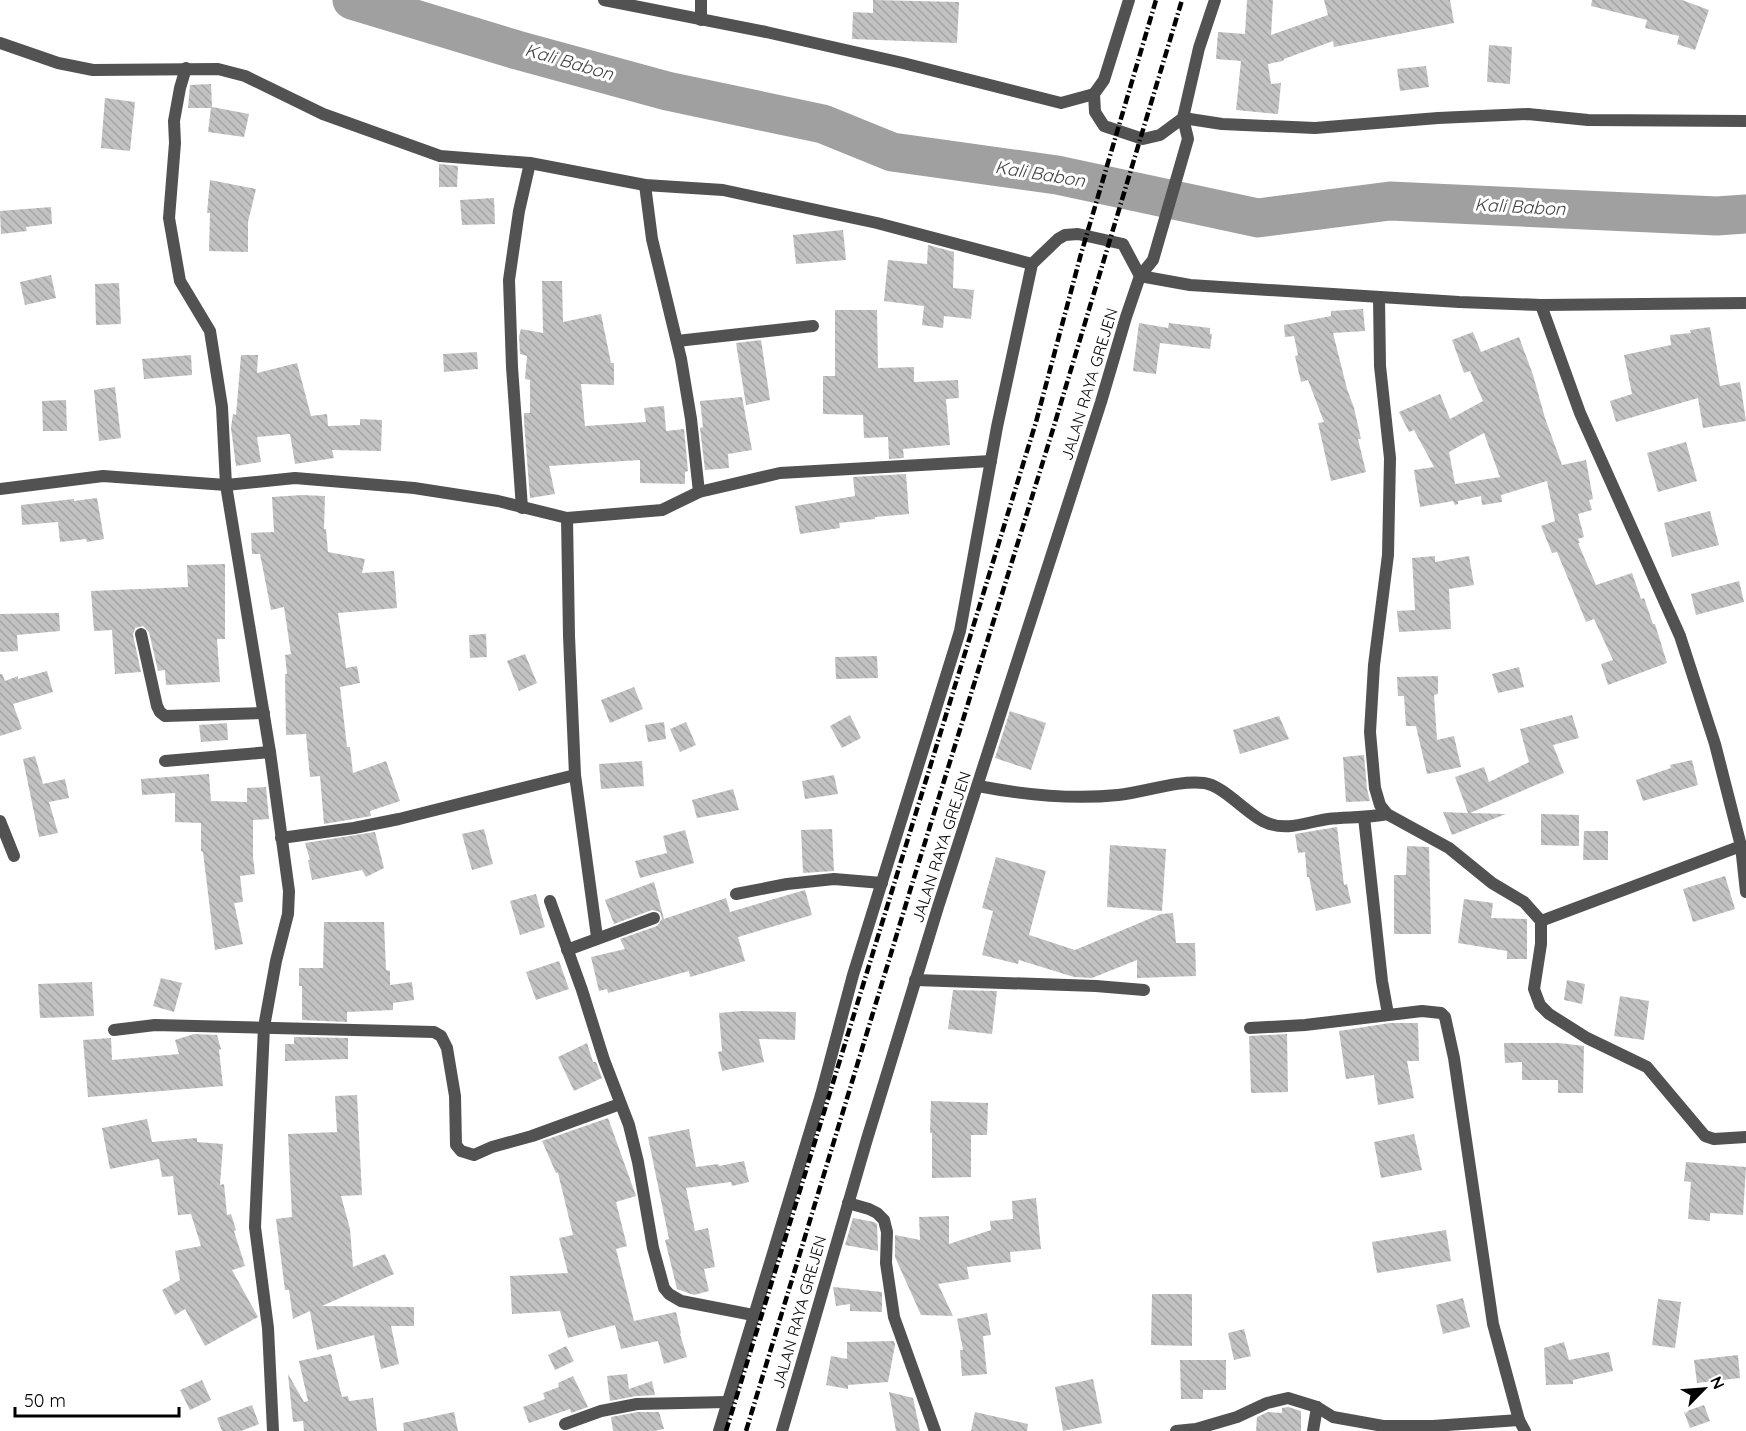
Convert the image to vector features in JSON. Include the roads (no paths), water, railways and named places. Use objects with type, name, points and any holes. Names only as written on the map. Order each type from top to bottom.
[{"type":"street","points":[[604,0],[765,32],[1061,103],[1094,94]]},
{"type":"street","points":[[701,20],[702,0]]},
{"type":"street","points":[[1129,0],[1104,80],[1094,94],[1095,112],[1104,126],[1143,139],[1161,135],[1183,118],[1222,124],[1315,128],[1438,118],[1528,114],[1588,120],[1746,121]]},
{"type":"street","points":[[1140,276],[1153,260],[1188,139],[1183,118],[1199,48],[1215,0]]},
{"type":"street","points":[[0,43],[58,63],[93,70],[218,69],[245,76],[323,114],[440,156],[530,163],[645,185],[723,190],[877,223],[1032,264]]},
{"type":"street","points":[[186,68],[174,121],[175,143],[169,218],[180,281],[210,331],[222,407],[226,484],[264,713],[289,891],[288,914],[276,961],[264,1027],[255,1227],[268,1328],[273,1431]]},
{"type":"street","points":[[522,508],[512,367],[509,280],[519,211],[530,163]]},
{"type":"street","points":[[645,185],[652,240],[677,341],[691,418],[699,492]]},
{"type":"street","points":[[719,1431],[821,1095],[853,975],[960,631],[1032,264],[1058,239],[1065,235],[1078,234],[1123,244],[1140,276]]},
{"type":"street","points":[[1140,276],[1190,285],[1379,298],[1541,305],[1746,303]]},
{"type":"street","name":"JALAN RAYA GREJEN","points":[[782,1431],[915,980],[1140,276]]},
{"type":"street","points":[[1379,298],[1380,366],[1390,458],[1388,555],[1374,665],[1370,732],[1375,788],[1380,805],[1387,814],[1449,848],[1492,883],[1524,902],[1541,921],[1541,944],[1534,989],[1540,1005],[1549,1014],[1587,1038],[1647,1067],[1705,1136],[1714,1139],[1746,1137]]},
{"type":"street","points":[[1541,305],[1580,413],[1680,636],[1716,744],[1741,846],[1746,892]]},
{"type":"street","points":[[677,341],[813,326]]},
{"type":"street","points":[[0,489],[103,476],[226,484],[295,478],[414,488],[498,501],[567,518],[662,510],[699,492],[780,473],[992,461]]},
{"type":"street","points":[[567,518],[575,776],[597,937]]},
{"type":"street","points":[[141,634],[157,706],[165,716],[264,713]]},
{"type":"street","points":[[165,760],[270,752]]},
{"type":"street","points":[[281,838],[399,819],[575,776]]},
{"type":"street","points":[[978,786],[1021,794],[1090,797],[1148,791],[1182,783],[1207,783],[1244,806],[1264,822],[1281,826],[1326,819],[1387,814]]},
{"type":"street","points":[[1364,817],[1382,981],[1388,1014]]},
{"type":"street","points":[[0,821],[14,856]]},
{"type":"street","points":[[1541,921],[1741,846]]},
{"type":"street","points":[[736,894],[787,884],[834,879],[882,884]]},
{"type":"street","points":[[550,901],[629,1125],[653,1248],[664,1288],[681,1301],[753,1315]]},
{"type":"street","points":[[567,950],[597,937],[654,918]]},
{"type":"street","points":[[915,980],[1096,986],[1144,990]]},
{"type":"street","points":[[1176,1431],[1196,1429],[1237,1418],[1267,1403],[1288,1398],[1317,1407],[1333,1417],[1383,1426],[1522,1426],[1493,1324],[1447,1022],[1443,1014],[1432,1011],[1388,1014],[1305,1025],[1250,1028]]},
{"type":"street","points":[[114,1030],[155,1024],[434,1032],[441,1036],[447,1048],[455,1096],[456,1145],[461,1151],[474,1155],[620,1104]]},
{"type":"street","points":[[848,1203],[877,1213],[884,1220],[887,1232],[886,1263],[894,1317],[935,1431]]},
{"type":"street","points":[[565,1424],[601,1411],[637,1404],[727,1402]]},
{"type":"street","points":[[1313,1431],[1317,1407]]},
{"type":"waterway","name":"Kali Babon","points":[[352,0],[517,50],[667,91],[823,124],[892,152],[1057,175],[1258,218],[1390,201],[1717,216],[1746,214]]},
{"type":"railway","points":[[726,1431],[1036,422],[1081,254],[1156,0]]},
{"type":"railway","points":[[746,1431],[1182,0]]}]
